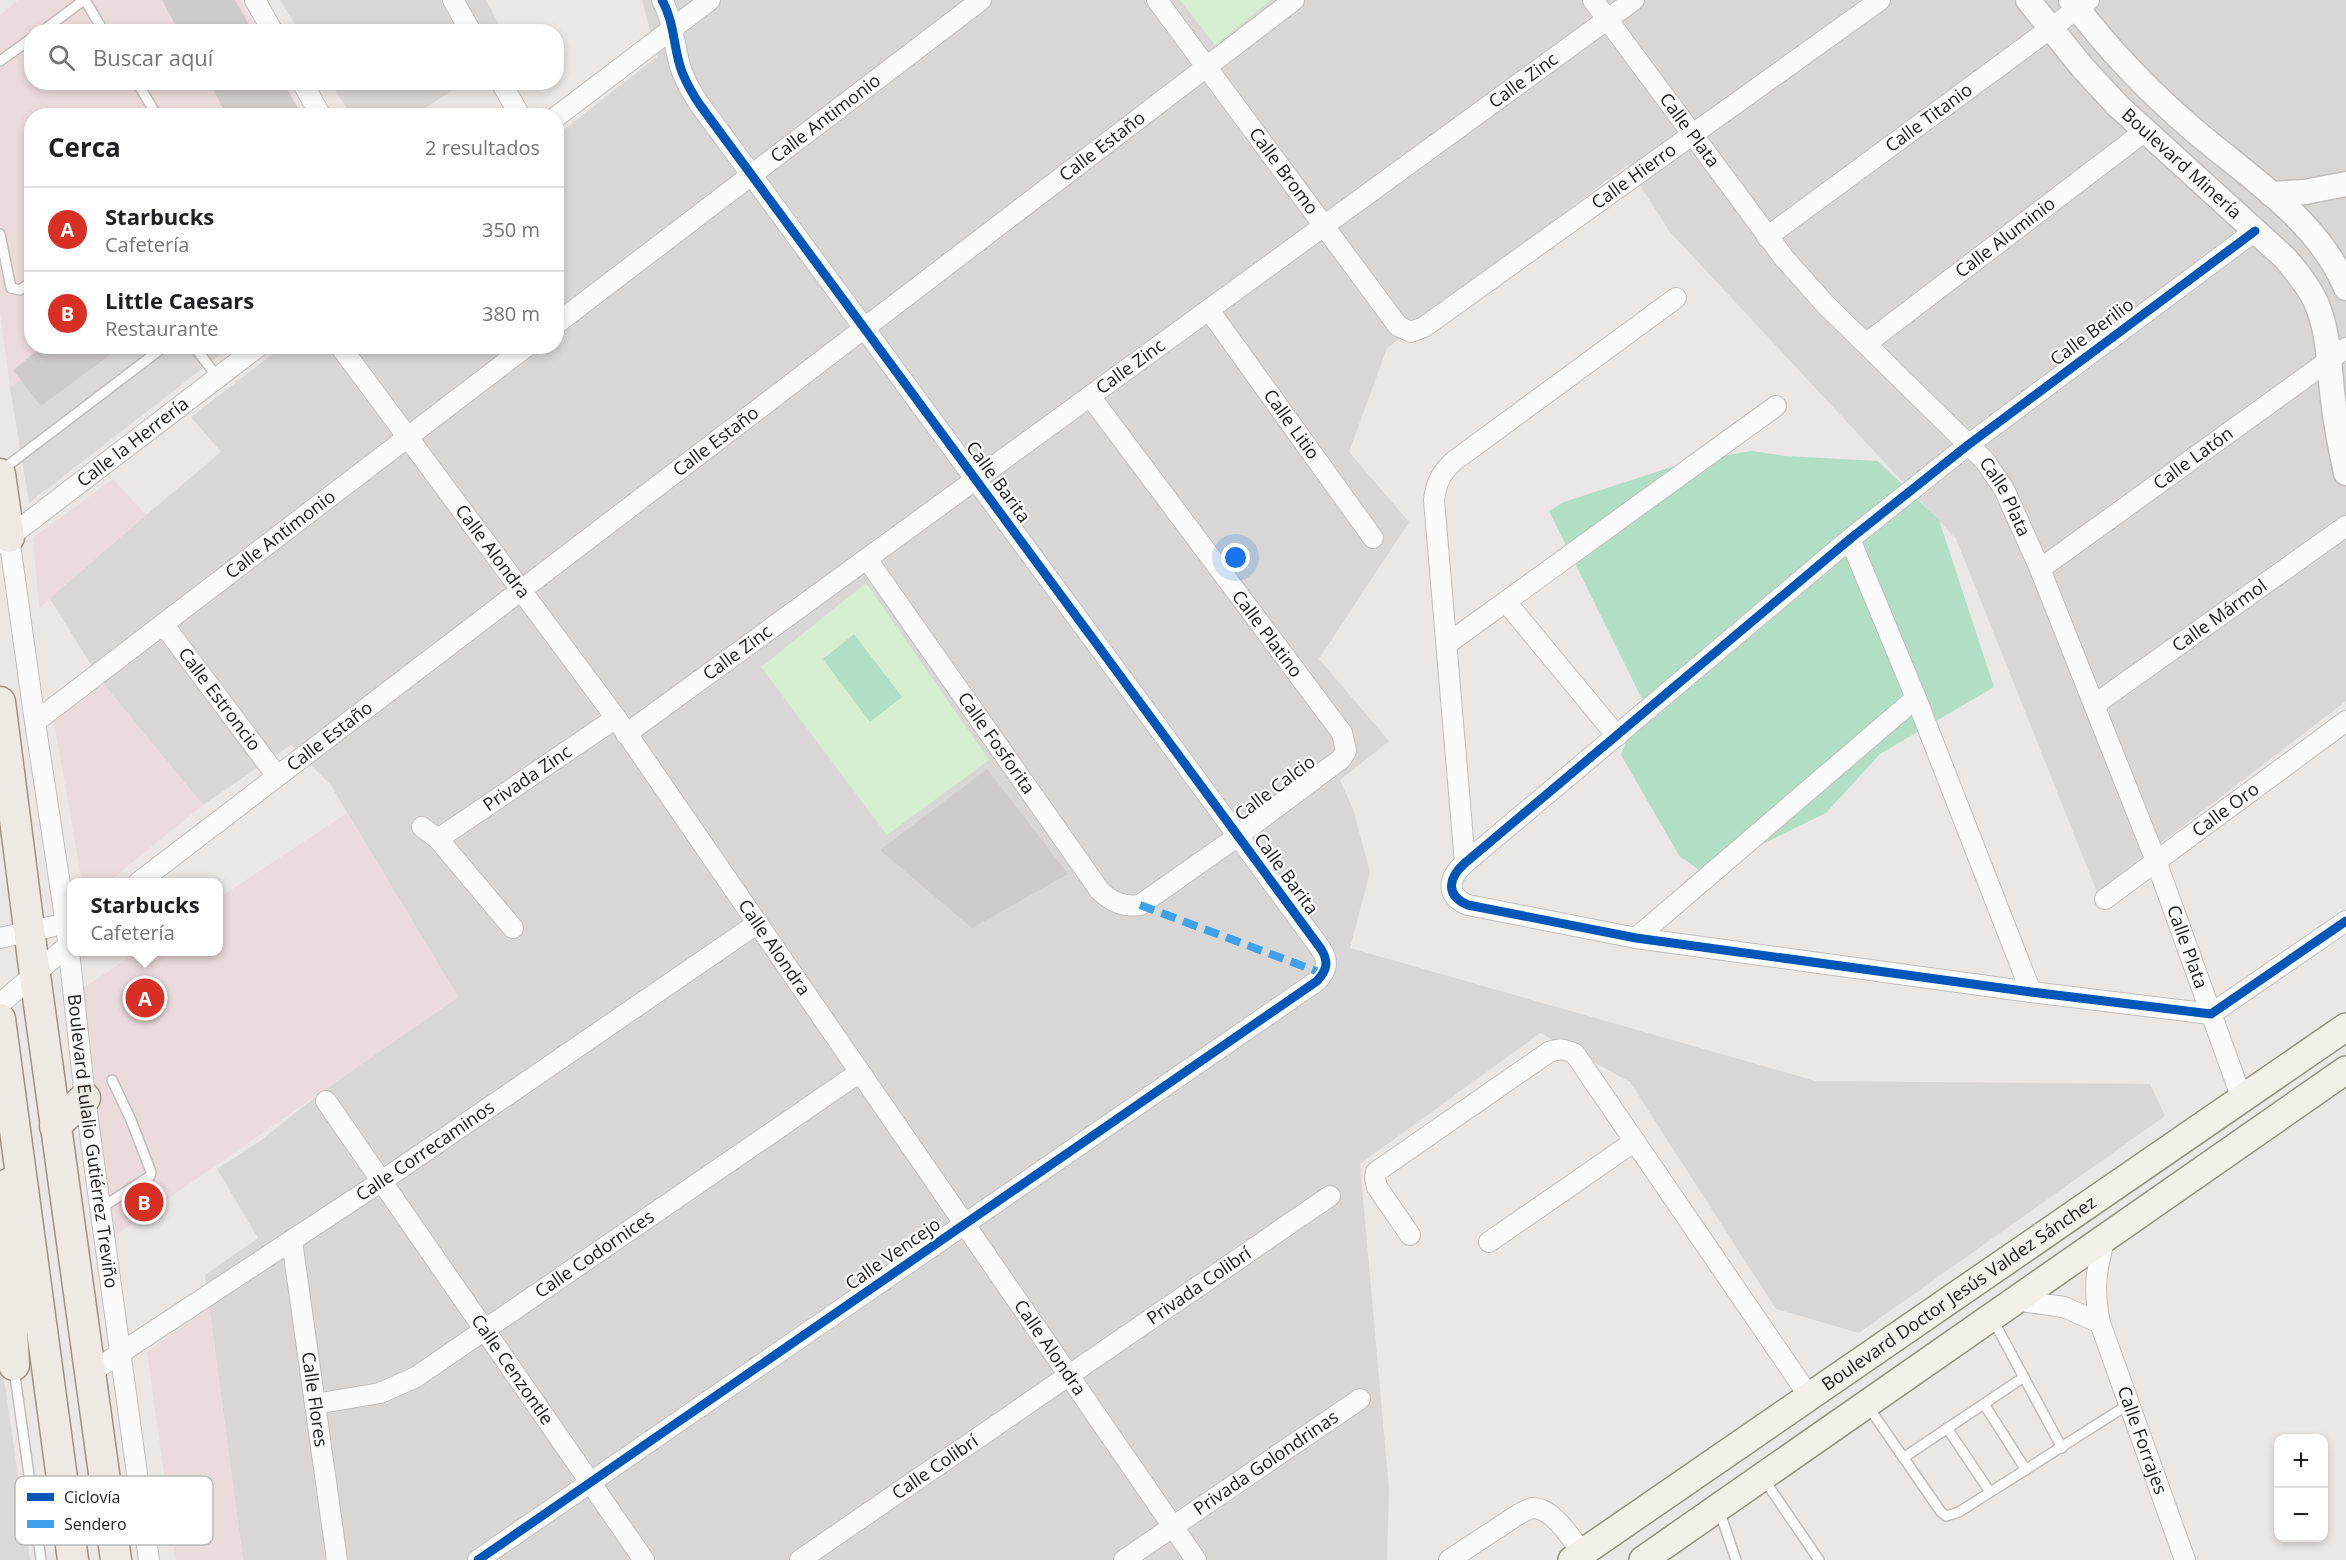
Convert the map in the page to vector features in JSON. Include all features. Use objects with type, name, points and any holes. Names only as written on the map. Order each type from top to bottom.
[{"type":"main road","name":"Boulevard Eulalio Gutiérrez Treviño","points":[[0,473],[4,540]]},
{"type":"main road","name":"Boulevard Eulalio Gutiérrez Treviño","points":[[0,702],[55,1126],[104,1476]]},
{"type":"main road","points":[[0,1019],[62,1476]]},
{"type":"main road","name":"Boulevard Doctor Jesús Valdez Sánchez","points":[[1578,1556],[2346,1027]]},
{"type":"main road","name":"Boulevard Doctor Jesús Valdez Sánchez","points":[[1643,1560],[2106,1235],[2346,1070]]},
{"type":"main road","points":[[55,1126],[85,1098]]},
{"type":"main road","points":[[14,1365],[6,1222],[17,1148]]},
{"type":"main road","points":[[71,1545],[73,1560]]},
{"type":"main road","name":"Boulevard Eulalio Gutiérrez Treviño","points":[[114,1545],[116,1560]]},
{"type":"street","points":[[255,0],[268,24]]},
{"type":"street","points":[[453,0],[466,24]]},
{"type":"street","name":"Calle Barita","points":[[662,0],[673,27],[682,71],[691,92],[1321,949],[1326,957],[1324,974]]},
{"type":"street","points":[[564,111],[710,0]]},
{"type":"street","name":"Calle Antimonio","points":[[564,318],[981,0]]},
{"type":"street","name":"Calle Bromo","points":[[1157,0],[1398,326],[1404,331],[1417,331]]},
{"type":"street","name":"Calle Estaño","points":[[144,878],[1294,0]]},
{"type":"street","name":"Calle Plata","points":[[1593,0],[1767,237],[1818,296],[1984,461],[2004,489],[2040,569],[2156,861],[2242,1099]]},
{"type":"street","name":"Calle Zinc","points":[[621,726],[867,559],[1634,0]]},
{"type":"street","name":"Calle Hierro","points":[[1417,331],[1880,0]]},
{"type":"street","name":"Boulevard Minería","points":[[2028,0],[2082,68],[2145,131],[2285,258],[2303,279],[2315,299],[2338,354],[2338,436],[2346,473]]},
{"type":"street","name":"Boulevard Minería","points":[[2079,3],[2140,79],[2182,119],[2271,194],[2325,249],[2339,271],[2346,288]]},
{"type":"street","name":"Calle Titanio","points":[[1767,237],[2050,28],[2079,3]]},
{"type":"street","points":[[306,90],[317,108]]},
{"type":"street","points":[[505,90],[516,108]]},
{"type":"street","name":"Calle Aluminio","points":[[1867,344],[2145,131]]},
{"type":"street","points":[[2198,179],[2222,153]]},
{"type":"street","points":[[2271,194],[2305,192],[2346,184]]},
{"type":"street","name":"Calle Berilio","points":[[1465,863],[1850,539],[1968,445],[2255,231]]},
{"type":"street","points":[[1676,298],[1443,471],[1435,490],[1465,863],[1455,873],[1451,883],[1453,893],[1460,901],[1468,905],[1636,938],[2211,1014],[2346,921]]},
{"type":"street","name":"Calle Litio","points":[[1209,310],[1373,538]]},
{"type":"street","name":"Calle la Herrería","points":[[4,540],[249,354]]},
{"type":"street","name":"Calle Alondra","points":[[346,354],[621,726],[1196,1560]]},
{"type":"street","name":"Calle Antimonio","points":[[34,722],[517,354]]},
{"type":"street","name":"Calle Latón","points":[[2040,569],[2338,354]]},
{"type":"street","name":"Calle Platino","points":[[1090,396],[1342,733],[1346,751],[1341,759]]},
{"type":"street","points":[[1447,644],[1776,406]]},
{"type":"street","name":"Calle Mármol","points":[[2094,705],[2346,525]]},
{"type":"street","points":[[1850,539],[1916,698],[2031,992]]},
{"type":"street","name":"Boulevard Eulalio Gutiérrez Treviño","points":[[4,540],[67,915]]},
{"type":"street","name":"Calle Fosforita","points":[[867,559],[1100,891],[1117,904],[1140,905]]},
{"type":"street","points":[[1506,602],[1617,735]]},
{"type":"street","name":"Calle Estroncio","points":[[162,624],[277,776]]},
{"type":"street","points":[[1636,938],[1916,698]]},
{"type":"street","name":"Calle Oro","points":[[2105,899],[2346,721]]},
{"type":"street","name":"Privada Zinc","points":[[438,839],[621,726]]},
{"type":"street","name":"Calle Calcio","points":[[1140,905],[1341,759]]},
{"type":"street","points":[[422,827],[438,839],[513,928]]},
{"type":"street","name":"Calle Correcaminos","points":[[90,1373],[382,1180],[758,923]]},
{"type":"street","points":[[0,938],[30,932],[67,933]]},
{"type":"street","points":[[0,1004],[35,975],[67,937]]},
{"type":"street","name":"Boulevard Eulalio Gutiérrez Treviño","points":[[72,956],[85,1098],[137,1476]]},
{"type":"street","name":"Calle Vencejo","points":[[478,1560],[1324,974]]},
{"type":"street","points":[[1410,1236],[1377,1187],[1376,1172],[1549,1052],[1566,1049],[1575,1054],[1809,1396]]},
{"type":"street","name":"Calle Codornices","points":[[315,1404],[380,1394],[399,1387],[860,1072]]},
{"type":"street","name":"Calle Cenzontle","points":[[326,1101],[644,1560]]},
{"type":"street","points":[[1489,1242],[1635,1141]]},
{"type":"street","name":"Privada Colibrí","points":[[1070,1376],[1330,1196]]},
{"type":"street","name":"Calle Forrajes","points":[[2106,1235],[2095,1283],[2100,1323],[2185,1560]]},
{"type":"street","name":"Calle Flores","points":[[292,1240],[337,1560]]},
{"type":"street","points":[[2014,1300],[2064,1307],[2100,1323]]},
{"type":"street","name":"Calle Colibrí","points":[[800,1560],[1070,1376]]},
{"type":"street","name":"Privada Golondrinas","points":[[1124,1560],[1360,1399]]},
{"type":"street","points":[[1449,1560],[1531,1508],[1543,1510],[1551,1515],[1578,1556]]},
{"type":"street","name":"Boulevard Eulalio Gutiérrez Treviño","points":[[147,1545],[149,1560]]},
{"type":"lane","points":[[52,24],[84,0],[99,24]]},
{"type":"lane","points":[[0,62],[24,44]]},
{"type":"lane","points":[[141,90],[152,108]]},
{"type":"lane","points":[[0,234],[11,288],[20,290],[24,287]]},
{"type":"lane","points":[[0,473],[155,354]]},
{"type":"lane","points":[[200,354],[218,378]]},
{"type":"lane","points":[[101,1208],[150,1176],[150,1168],[131,1120],[112,1080]]},
{"type":"lane","points":[[0,1272],[29,1476]]},
{"type":"lane","points":[[1991,1316],[2061,1448]]},
{"type":"lane","points":[[1903,1458],[2024,1377]]},
{"type":"lane","points":[[1866,1404],[1946,1516],[1959,1512],[2129,1404]]},
{"type":"lane","points":[[1984,1404],[2026,1470]]},
{"type":"lane","points":[[1947,1428],[1990,1492]]},
{"type":"lane","points":[[1763,1477],[1819,1560]]},
{"type":"lane","points":[[1719,1507],[1736,1560]]},
{"type":"lane","points":[[39,1545],[41,1560]]},
{"type":"shaded area","points":[[18,0],[240,0],[253,24],[24,24],[24,90],[289,90],[299,108],[24,108],[24,354],[112,354],[41,406],[21,381],[10,387],[0,314],[0,15]]},
{"type":"shaded area","points":[[280,0],[486,0],[498,24],[295,24]]},
{"type":"shaded area","points":[[642,0],[2346,0],[2346,701],[2097,892],[1956,539],[1670,232],[1627,165],[1387,348],[1349,452],[1409,522],[1319,659],[1389,741],[1340,780],[1353,809],[1370,872],[1350,948],[1816,1081],[2150,1084],[2165,1116],[1859,1333],[1776,1309],[1630,1082],[1540,1033],[1360,1164],[1389,1490],[1387,1560],[243,1560],[205,1275],[258,1238],[217,1169],[260,1141],[327,1088],[458,997],[330,784],[291,745],[203,805],[101,681],[49,597],[221,452],[191,417],[273,354],[564,354],[564,130],[657,57]]},
{"type":"shaded area","points":[[335,90],[452,90],[425,108],[347,108]]},
{"type":"shaded area","points":[[112,354],[221,354],[29,503],[10,387],[21,380],[41,405]]},
{"type":"shaded area","points":[[113,479],[146,515],[39,608],[33,538]]},
{"type":"shaded area","points":[[101,681],[203,805],[113,878],[81,878],[53,716]]},
{"type":"shaded area","points":[[347,813],[458,997],[113,1237],[80,990],[132,956],[223,956],[223,895]]},
{"type":"shaded area","points":[[209,1307],[243,1560],[176,1560],[174,1545],[213,1545],[213,1476],[164,1476],[147,1352]]},
{"type":"shaded area","points":[[0,1350],[18,1476],[15,1476],[15,1545],[28,1545],[30,1560],[0,1560]]},
{"type":"green space","points":[[1180,0],[1271,0],[1215,45]]},
{"type":"green space","points":[[1752,451],[1785,456],[1878,461],[1939,520],[1994,687],[1880,754],[1826,813],[1744,853],[1700,870],[1680,857],[1621,755],[1642,699],[1549,511],[1564,502],[1690,461]]},
{"type":"green space","points":[[866,583],[989,760],[887,835],[761,667]]},
{"type":"green space","points":[[854,634],[902,697],[870,722],[823,659]]},
{"type":"building","points":[[162,0],[235,0],[248,24],[175,24]]},
{"type":"building","points":[[213,90],[287,90],[298,108],[223,108]]},
{"type":"building","points":[[33,354],[111,354],[41,406],[13,370]]},
{"type":"building","points":[[987,769],[1068,874],[972,928],[880,850]]},
{"type":"marked path","points":[[1140,905],[1324,974]]},
{"type":"cycle path","points":[[478,1560],[1317,981],[1326,966],[1321,949],[700,105],[682,72],[669,18],[662,0]]},
{"type":"cycle path","points":[[2255,231],[1968,445],[1850,539],[1465,863],[1455,874],[1452,891],[1460,901],[1468,905],[1636,938],[2211,1014],[2346,921]]},
{"type":"place","name":"Starbucks","points":[[145,998]]},
{"type":"place","name":"Little Caesars","points":[[144,1202]]}]
